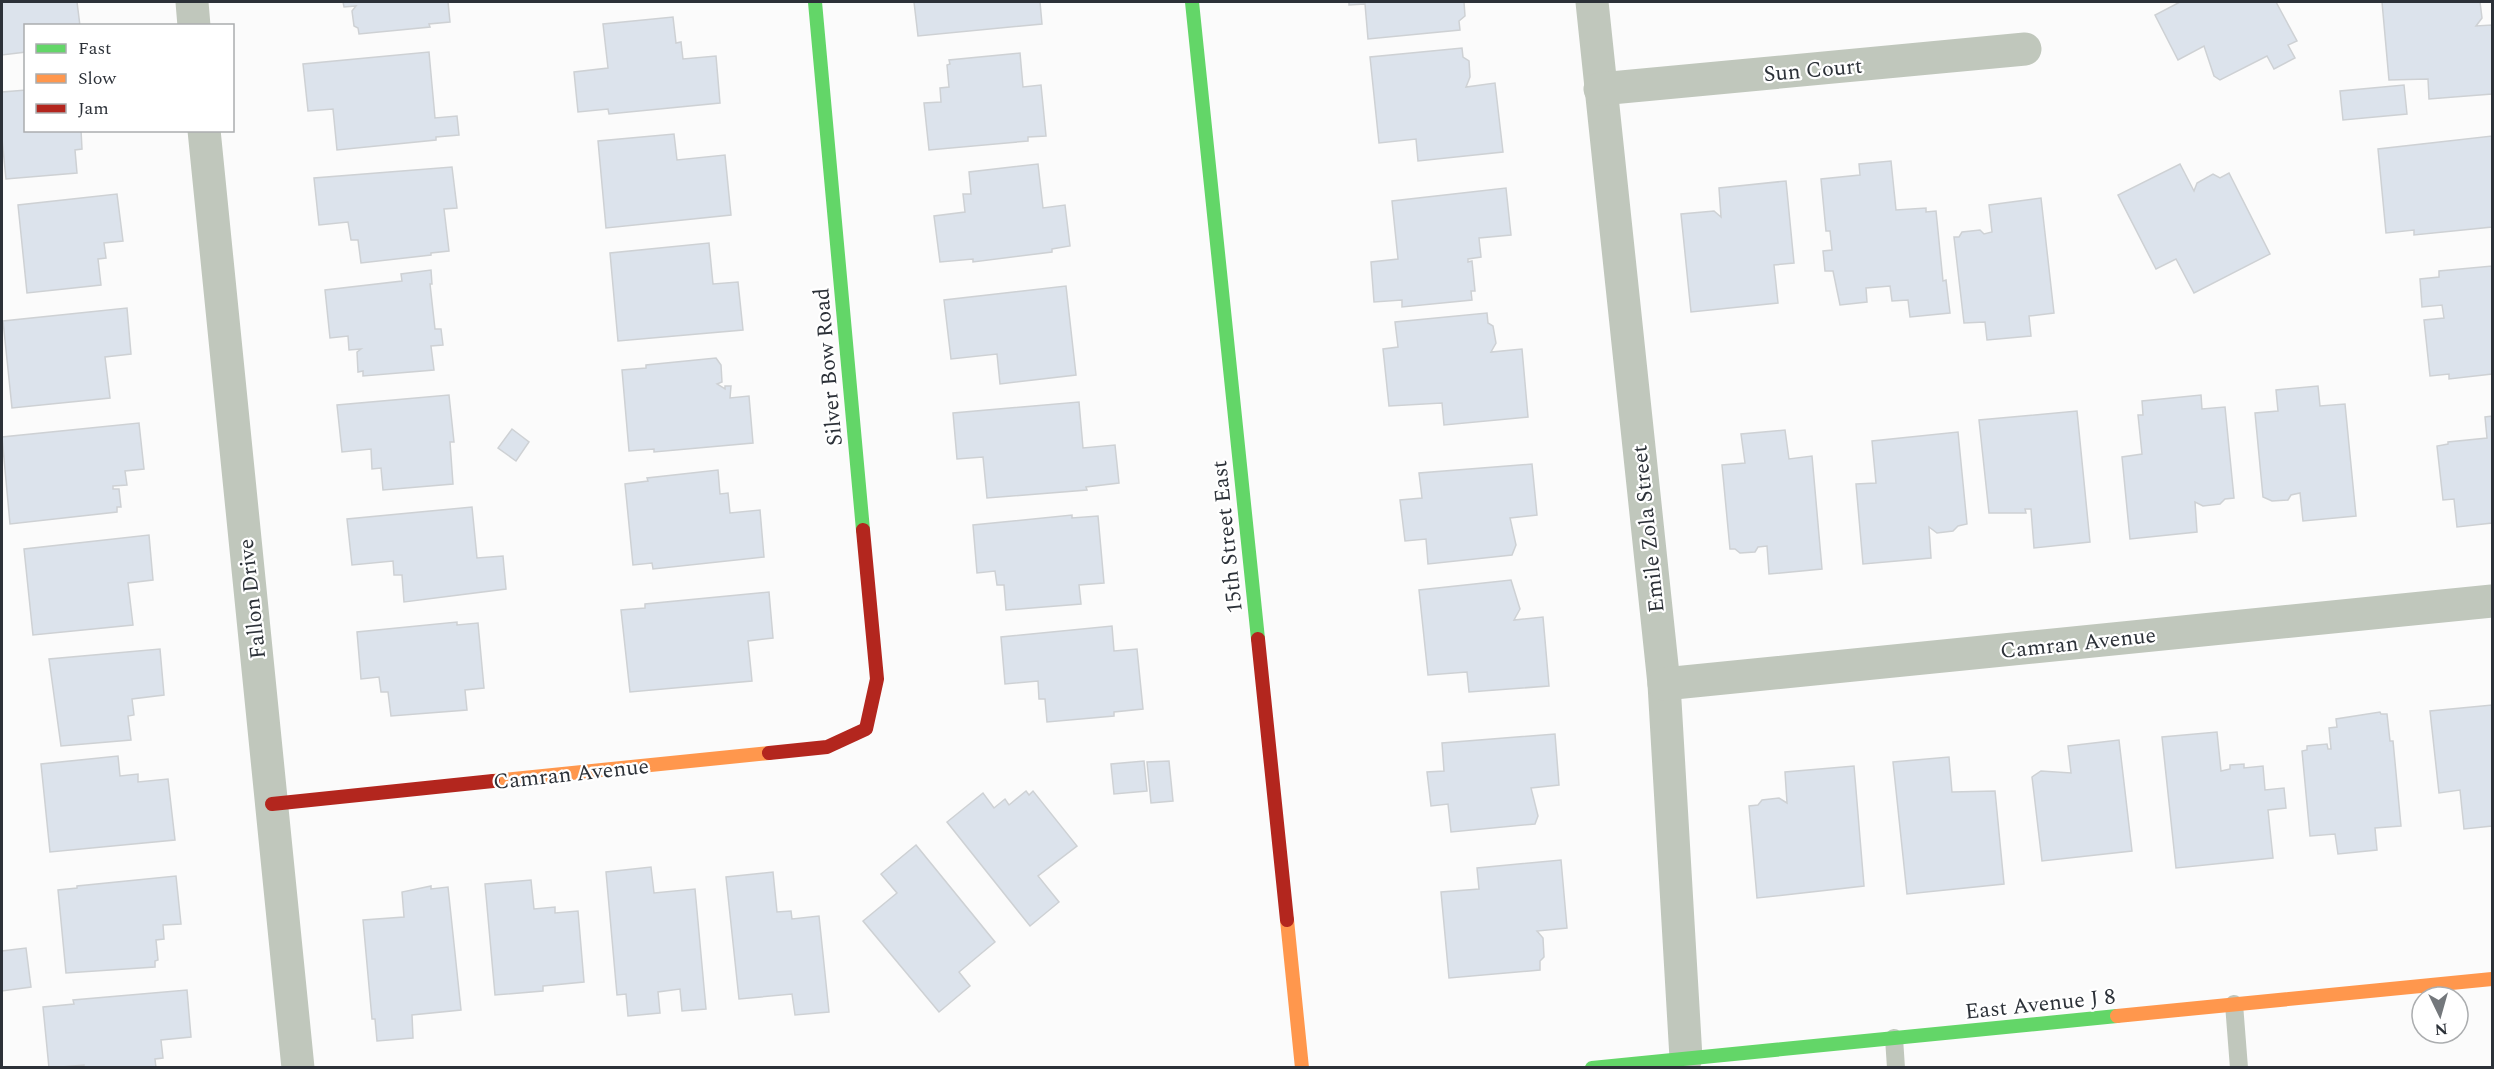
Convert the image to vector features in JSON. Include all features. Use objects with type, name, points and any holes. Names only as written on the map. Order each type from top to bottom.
[{"type":"street","points":[[192,2],[194,24]]},
{"type":"street","name":"Silver Bow Road","points":[[815,2],[877,679],[866,729]]},
{"type":"street","name":"15th Street East","points":[[1192,2],[1302,1068]]},
{"type":"street","name":"Emile Zola Street","points":[[1592,2],[1664,684],[1686,1058]]},
{"type":"street","name":"Sun Court","points":[[1600,89],[2025,49]]},
{"type":"street","name":"Fallon Drive","points":[[204,132],[298,1068]]},
{"type":"street","name":"Camran Avenue","points":[[1664,684],[2493,601]]},
{"type":"street","name":"Camran Avenue","points":[[272,804],[827,747],[866,729]]},
{"type":"street","name":"East Avenue J 8","points":[[1592,1068],[2493,979]]},
{"type":"lane","points":[[2234,1004],[2239,1068]]},
{"type":"lane","points":[[1894,1038],[1896,1068]]},
{"type":"building","points":[[2,2],[77,2],[80,24],[24,24],[24,52],[2,55]]},
{"type":"building","points":[[343,2],[448,2],[450,22],[429,24],[430,27],[359,34],[358,28],[354,26],[352,11],[356,6],[344,7]]},
{"type":"building","points":[[914,2],[1040,2],[1042,24],[918,36]]},
{"type":"building","points":[[1349,2],[1464,2],[1465,16],[1459,21],[1460,30],[1368,39],[1365,4],[1349,5]]},
{"type":"building","points":[[2180,2],[2276,2],[2297,41],[2288,45],[2295,58],[2274,69],[2267,56],[2220,80],[2214,76],[2204,46],[2178,60],[2155,15]]},
{"type":"building","points":[[2382,2],[2480,2],[2482,18],[2476,26],[2492,25],[2492,94],[2429,99],[2428,79],[2389,80]]},
{"type":"building","points":[[673,17],[676,43],[681,42],[683,59],[716,56],[720,103],[609,114],[608,109],[578,112],[574,72],[608,68],[603,24]]},
{"type":"building","points":[[1462,48],[1463,57],[1469,61],[1470,77],[1466,87],[1495,83],[1503,152],[1418,161],[1416,139],[1379,143],[1370,57]]},
{"type":"building","points":[[429,52],[435,118],[457,116],[459,135],[436,137],[436,140],[337,150],[333,109],[308,111],[303,64]]},
{"type":"building","points":[[1020,53],[1023,87],[1041,85],[1046,136],[1028,137],[1028,141],[929,150],[924,103],[941,102],[940,88],[949,87],[947,65],[950,64],[949,60]]},
{"type":"building","points":[[2404,85],[2407,114],[2343,120],[2340,91]]},
{"type":"building","points":[[24,90],[24,132],[81,132],[82,149],[75,150],[77,173],[6,179],[2,139],[2,92]]},
{"type":"building","points":[[674,134],[677,160],[725,155],[731,215],[606,228],[598,141]]},
{"type":"building","points":[[2492,136],[2492,227],[2414,235],[2414,230],[2386,233],[2378,149]]},
{"type":"building","points":[[1891,161],[1896,210],[1926,208],[1926,212],[1936,211],[1943,281],[1946,280],[1950,313],[1910,317],[1908,300],[1892,301],[1890,286],[1866,288],[1867,302],[1840,305],[1833,271],[1825,271],[1823,251],[1832,250],[1830,231],[1826,231],[1821,179],[1860,175],[1859,164]]},
{"type":"building","points":[[1038,164],[1043,208],[1065,205],[1070,246],[1052,249],[1052,252],[973,262],[973,259],[940,262],[934,216],[965,212],[963,194],[971,194],[969,172]]},
{"type":"building","points":[[2180,164],[2194,191],[2197,183],[2213,174],[2220,178],[2229,173],[2270,254],[2194,293],[2176,259],[2156,269],[2118,195]]},
{"type":"building","points":[[452,167],[457,208],[444,209],[449,251],[361,263],[358,240],[351,240],[348,222],[319,225],[314,178]]},
{"type":"building","points":[[1786,181],[1794,263],[1774,265],[1778,303],[1691,312],[1681,214],[1714,211],[1721,217],[1719,188]]},
{"type":"building","points":[[1506,188],[1511,235],[1479,238],[1481,257],[1468,259],[1468,262],[1472,261],[1475,291],[1471,291],[1472,300],[1402,307],[1402,300],[1374,302],[1371,262],[1398,259],[1392,201]]},
{"type":"building","points":[[117,194],[123,241],[104,243],[106,258],[98,259],[101,285],[27,293],[18,205]]},
{"type":"building","points":[[2041,198],[2054,313],[2029,316],[2031,336],[1987,340],[1985,322],[1964,323],[1954,237],[1959,237],[1962,232],[1980,230],[1984,234],[1992,232],[1989,205]]},
{"type":"building","points":[[709,243],[713,284],[738,282],[743,330],[618,341],[610,253]]},
{"type":"building","points":[[2492,266],[2492,374],[2449,379],[2449,374],[2430,376],[2424,320],[2444,318],[2442,305],[2422,307],[2420,279],[2439,277],[2439,271]]},
{"type":"building","points":[[431,270],[432,284],[430,284],[435,329],[441,329],[443,345],[431,346],[434,370],[363,376],[363,371],[358,372],[357,352],[361,349],[349,350],[348,336],[330,338],[325,290],[402,281],[401,274]]},
{"type":"building","points":[[1066,286],[1076,375],[1000,384],[997,354],[951,359],[944,300]]},
{"type":"building","points":[[127,308],[131,354],[105,357],[110,398],[12,408],[3,321]]},
{"type":"building","points":[[1487,313],[1488,323],[1493,326],[1496,343],[1491,352],[1522,349],[1528,417],[1444,425],[1442,403],[1389,406],[1383,349],[1398,347],[1395,322]]},
{"type":"building","points":[[716,358],[721,365],[722,382],[717,384],[725,389],[725,386],[731,386],[730,398],[749,396],[753,443],[654,452],[654,449],[629,451],[622,370],[646,368],[646,365]]},
{"type":"building","points":[[2318,386],[2320,406],[2345,404],[2356,516],[2303,521],[2300,493],[2291,495],[2288,500],[2272,501],[2263,497],[2255,413],[2278,411],[2276,390]]},
{"type":"building","points":[[449,395],[454,442],[450,442],[453,484],[383,490],[381,468],[372,469],[371,449],[342,452],[337,405]]},
{"type":"building","points":[[2201,395],[2202,409],[2225,407],[2234,498],[2225,499],[2220,504],[2203,506],[2195,502],[2197,532],[2130,539],[2122,457],[2142,454],[2138,415],[2143,415],[2142,401]]},
{"type":"building","points":[[1079,402],[1083,448],[1115,445],[1119,483],[1086,487],[1087,490],[987,498],[983,457],[957,459],[953,413]]},
{"type":"building","points":[[2077,411],[2090,542],[2034,548],[2031,509],[2025,509],[2026,513],[1989,513],[1979,420]]},
{"type":"building","points":[[2492,416],[2492,523],[2457,527],[2454,499],[2443,500],[2437,446],[2448,444],[2448,442],[2487,438],[2485,417]]},
{"type":"building","points":[[139,423],[144,469],[125,471],[127,485],[113,486],[113,489],[119,489],[121,507],[117,507],[117,512],[10,524],[2,437]]},
{"type":"building","points":[[512,429],[529,442],[516,461],[498,448]]},
{"type":"building","points":[[1785,430],[1789,459],[1812,456],[1822,569],[1769,574],[1767,546],[1758,547],[1755,552],[1740,553],[1735,549],[1730,549],[1722,465],[1745,463],[1741,434]]},
{"type":"building","points":[[1958,432],[1967,524],[1958,526],[1953,531],[1937,533],[1929,527],[1931,558],[1863,564],[1856,484],[1876,483],[1872,441]]},
{"type":"building","points":[[1532,464],[1537,515],[1510,518],[1516,545],[1512,555],[1428,564],[1426,539],[1405,541],[1400,500],[1422,498],[1419,473]]},
{"type":"building","points":[[718,470],[720,494],[728,493],[730,513],[760,510],[764,557],[653,569],[652,563],[633,565],[625,484],[648,481],[647,478]]},
{"type":"building","points":[[472,507],[477,558],[503,556],[506,589],[404,602],[402,575],[394,575],[393,561],[352,565],[347,519]]},
{"type":"building","points":[[1072,515],[1072,518],[1098,516],[1104,583],[1079,585],[1081,604],[1006,610],[1004,585],[997,585],[995,571],[977,573],[973,525]]},
{"type":"building","points":[[149,535],[153,580],[128,583],[133,625],[33,635],[24,549]]},
{"type":"building","points":[[1511,580],[1520,609],[1514,620],[1543,617],[1549,686],[1469,692],[1467,672],[1428,675],[1419,590]]},
{"type":"building","points":[[769,592],[773,638],[748,641],[752,681],[630,692],[621,610],[645,608],[645,604]]},
{"type":"building","points":[[457,622],[457,625],[478,623],[484,688],[465,690],[467,710],[391,716],[388,692],[381,692],[379,677],[361,679],[357,632]]},
{"type":"building","points":[[1112,626],[1114,651],[1137,649],[1143,709],[1114,712],[1114,716],[1047,722],[1045,699],[1039,699],[1038,681],[1005,684],[1001,637]]},
{"type":"building","points":[[160,649],[164,695],[132,699],[134,715],[128,716],[131,740],[61,746],[49,659]]},
{"type":"building","points":[[2492,705],[2492,826],[2464,829],[2460,790],[2439,793],[2430,711]]},
{"type":"building","points":[[2380,712],[2387,714],[2390,741],[2393,741],[2401,826],[2375,828],[2377,850],[2338,854],[2335,834],[2310,836],[2302,751],[2307,750],[2307,746],[2327,744],[2328,749],[2331,749],[2329,728],[2337,727],[2336,719]]},
{"type":"building","points":[[2217,732],[2221,771],[2230,769],[2230,765],[2244,764],[2244,768],[2263,766],[2265,790],[2284,788],[2286,808],[2268,810],[2273,858],[2176,868],[2162,737]]},
{"type":"building","points":[[1555,734],[1559,785],[1531,788],[1538,816],[1535,824],[1451,832],[1448,804],[1431,806],[1427,772],[1444,771],[1442,743]]},
{"type":"building","points":[[2119,740],[2132,851],[2042,861],[2032,777],[2041,771],[2071,773],[2068,746]]},
{"type":"building","points":[[118,756],[120,776],[138,774],[138,782],[168,779],[175,840],[50,852],[41,764]]},
{"type":"building","points":[[1949,757],[1952,792],[1995,791],[2004,884],[1907,894],[1893,762]]},
{"type":"building","points":[[1144,761],[1147,791],[1114,794],[1111,764]]},
{"type":"building","points":[[1169,761],[1173,801],[1151,803],[1147,762]]},
{"type":"building","points":[[1854,766],[1864,886],[1757,898],[1749,806],[1758,805],[1762,800],[1779,798],[1787,803],[1785,772]]},
{"type":"building","points":[[1026,791],[1029,795],[1033,791],[1077,846],[1038,876],[1059,902],[1030,926],[947,822],[983,793],[994,808],[1005,799],[1009,805]]},
{"type":"building","points":[[916,845],[995,942],[959,972],[970,986],[939,1012],[863,921],[897,893],[881,874]]},
{"type":"building","points":[[1561,860],[1567,928],[1537,931],[1543,938],[1544,957],[1540,961],[1540,970],[1449,978],[1441,892],[1479,889],[1477,868]]},
{"type":"building","points":[[651,867],[654,893],[695,889],[706,1009],[682,1011],[680,989],[658,992],[660,1013],[628,1016],[626,994],[617,995],[606,872]]},
{"type":"building","points":[[773,872],[777,912],[791,911],[792,919],[819,916],[829,1012],[795,1015],[792,994],[739,999],[726,877]]},
{"type":"building","points":[[176,876],[181,924],[163,925],[164,939],[156,940],[158,960],[155,961],[155,967],[66,973],[58,890]]},
{"type":"building","points":[[531,880],[534,909],[555,907],[555,913],[578,911],[584,982],[543,986],[543,991],[495,995],[485,884]]},
{"type":"building","points":[[431,886],[431,889],[448,887],[461,1010],[412,1015],[413,1038],[377,1041],[375,1019],[372,1019],[363,920],[404,917],[402,892]]},
{"type":"building","points":[[26,948],[31,987],[2,991],[2,951]]},
{"type":"building","points":[[187,990],[191,1037],[161,1040],[163,1058],[155,1059],[156,1068],[84,1068],[84,1065],[49,1068],[43,1007],[74,1004],[73,1000]]},
{"type":"traffic: fast","points":[[815,2],[863,530]]},
{"type":"traffic: fast","points":[[1192,2],[1258,639]]},
{"type":"traffic: fast","points":[[1592,1068],[2117,1016]]},
{"type":"traffic: slow","points":[[493,781],[769,753]]},
{"type":"traffic: slow","points":[[1287,920],[1302,1068]]},
{"type":"traffic: slow","points":[[2117,1016],[2492,979]]},
{"type":"traffic: jam","points":[[769,753],[827,747],[866,729],[877,679],[863,530]]},
{"type":"traffic: jam","points":[[1258,639],[1287,920]]},
{"type":"traffic: jam","points":[[272,804],[493,781]]}]
